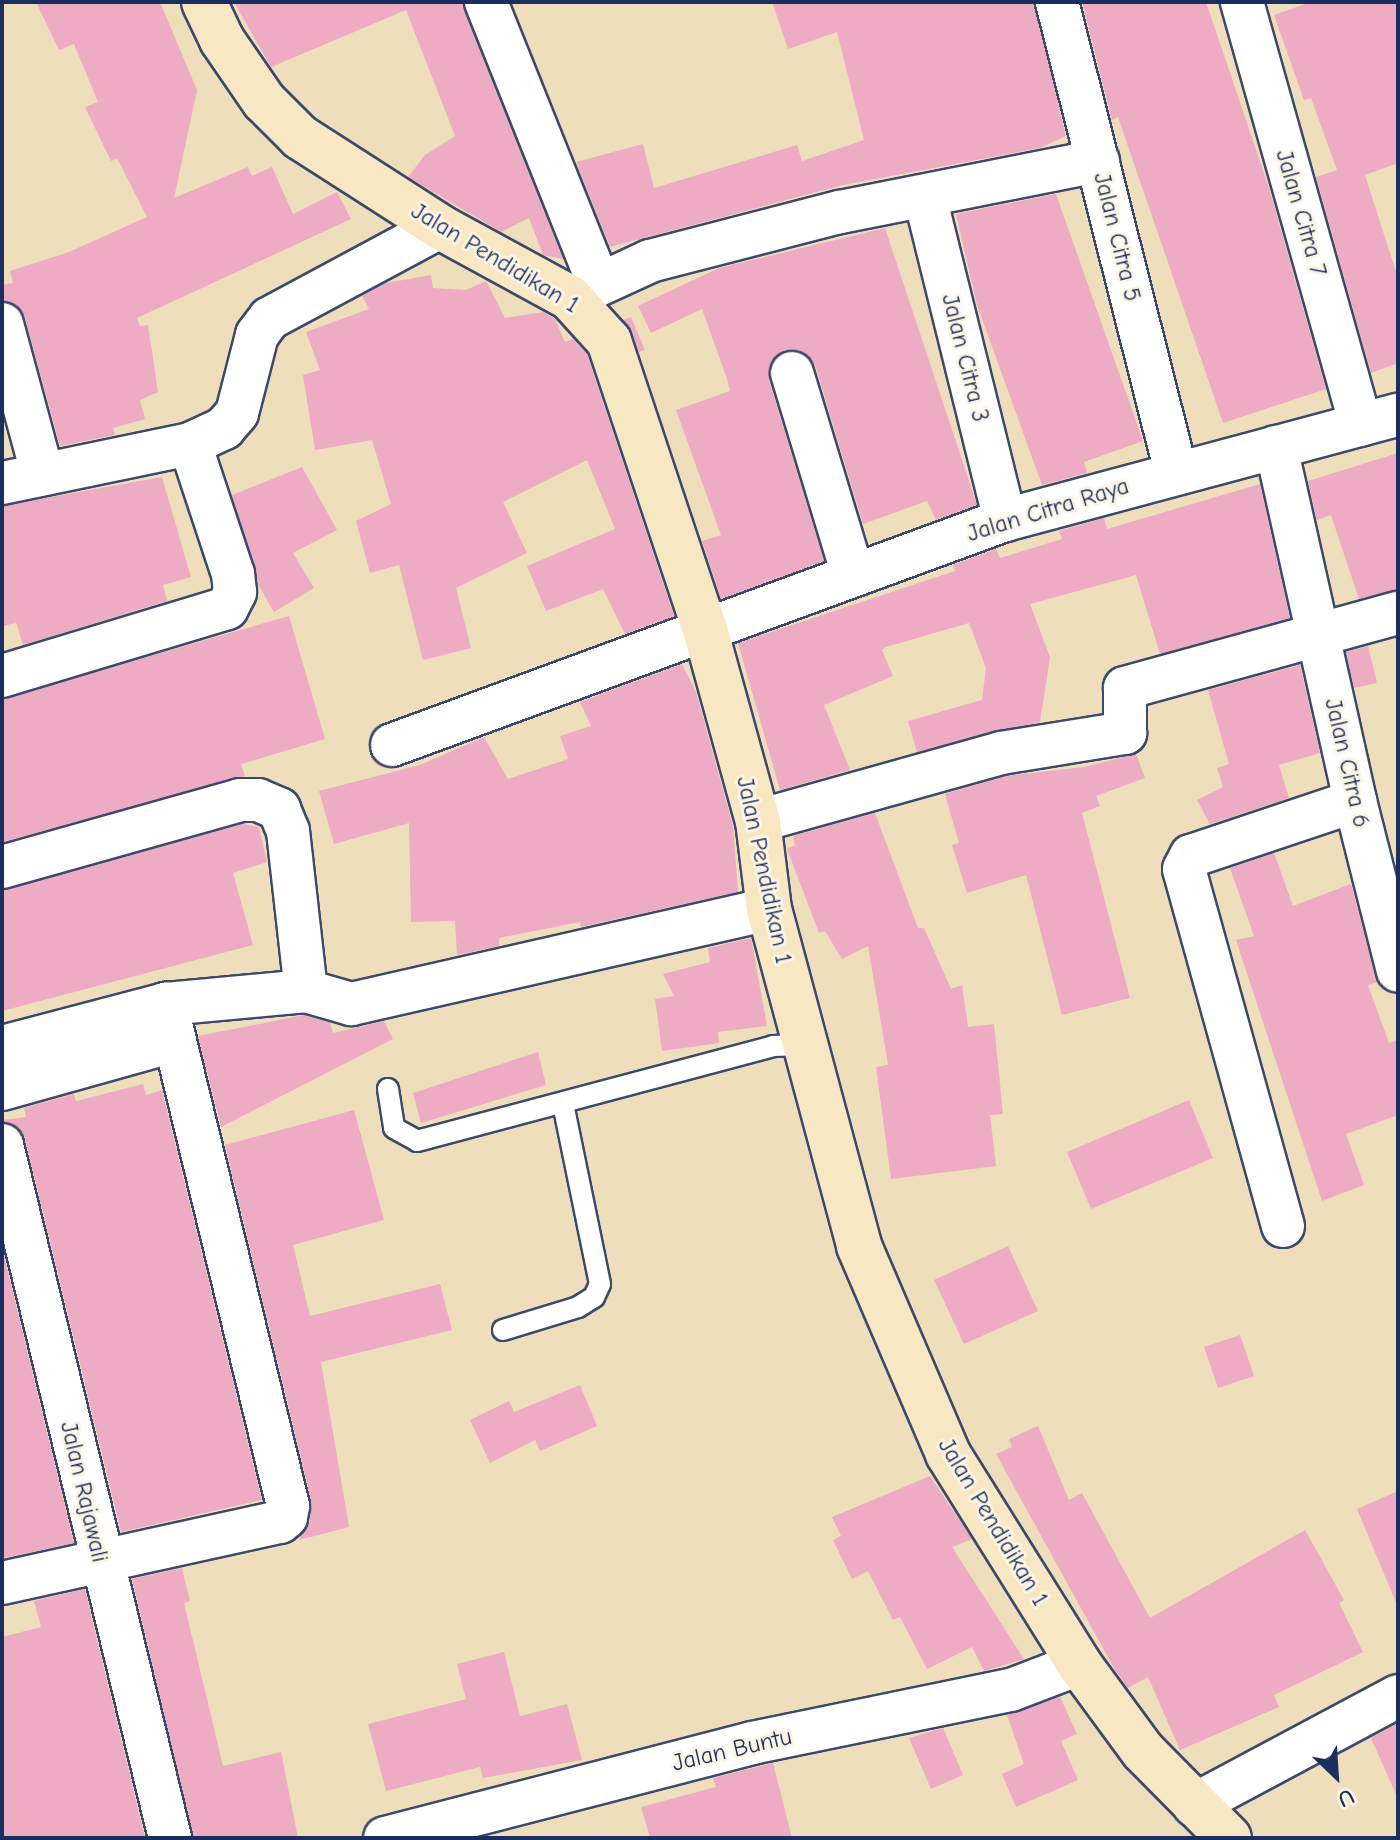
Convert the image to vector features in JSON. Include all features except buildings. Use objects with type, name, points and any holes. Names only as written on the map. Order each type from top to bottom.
[{"type":"street","name":"Jalan Pendidikan 1","points":[[204,2],[222,40],[264,101],[300,137],[440,227],[584,290],[609,341],[705,629],[758,821],[769,909],[859,1246],[948,1454],[1079,1664],[1143,1751],[1229,1838]]},
{"type":"street","points":[[486,2],[584,290],[650,261],[840,212],[1098,161]]},
{"type":"street","name":"Jalan Citra 5","points":[[1057,2],[1176,473]]},
{"type":"street","name":"Jalan Citra 7","points":[[1242,2],[1379,420]]},
{"type":"street","name":"Jalan Citra 3","points":[[925,197],[1005,520]]},
{"type":"street","points":[[2,483],[42,472],[190,444],[224,428],[237,413],[257,335],[270,318],[440,227]]},
{"type":"street","points":[[2,324],[42,472]]},
{"type":"street","points":[[792,373],[853,575]]},
{"type":"street","name":"Jalan Citra Raya","points":[[392,745],[1005,520],[1379,420]]},
{"type":"street","points":[[2,676],[227,608],[235,592],[233,574],[190,444]]},
{"type":"street","name":"Jalan Citra 6","points":[[1276,447],[1355,801],[1398,971]]},
{"type":"street","points":[[758,821],[1001,753],[1125,733],[1125,688],[1398,613]]},
{"type":"street","points":[[2,867],[258,800],[279,809],[288,831],[306,991]]},
{"type":"street","points":[[1283,1226],[1184,869],[1191,856],[1355,801]]},
{"type":"street","points":[[2,1047],[170,1022],[306,991],[351,1004],[769,909]]},
{"type":"street","points":[[2,1089],[170,1022]]},
{"type":"street","points":[[2,1583],[280,1522],[288,1506],[170,1022]]},
{"type":"street","name":"Jalan Rajawali","points":[[5,1168],[170,1838]]},
{"type":"street","name":"Jalan Buntu","points":[[385,1838],[752,1743],[981,1697],[1079,1664]]},
{"type":"street","points":[[1194,1805],[1398,1696]]},
{"type":"lane","points":[[388,1089],[394,1128],[417,1141],[773,1046],[804,1045]]},
{"type":"lane","points":[[503,1330],[578,1307],[594,1297],[600,1284],[563,1103]]}]
